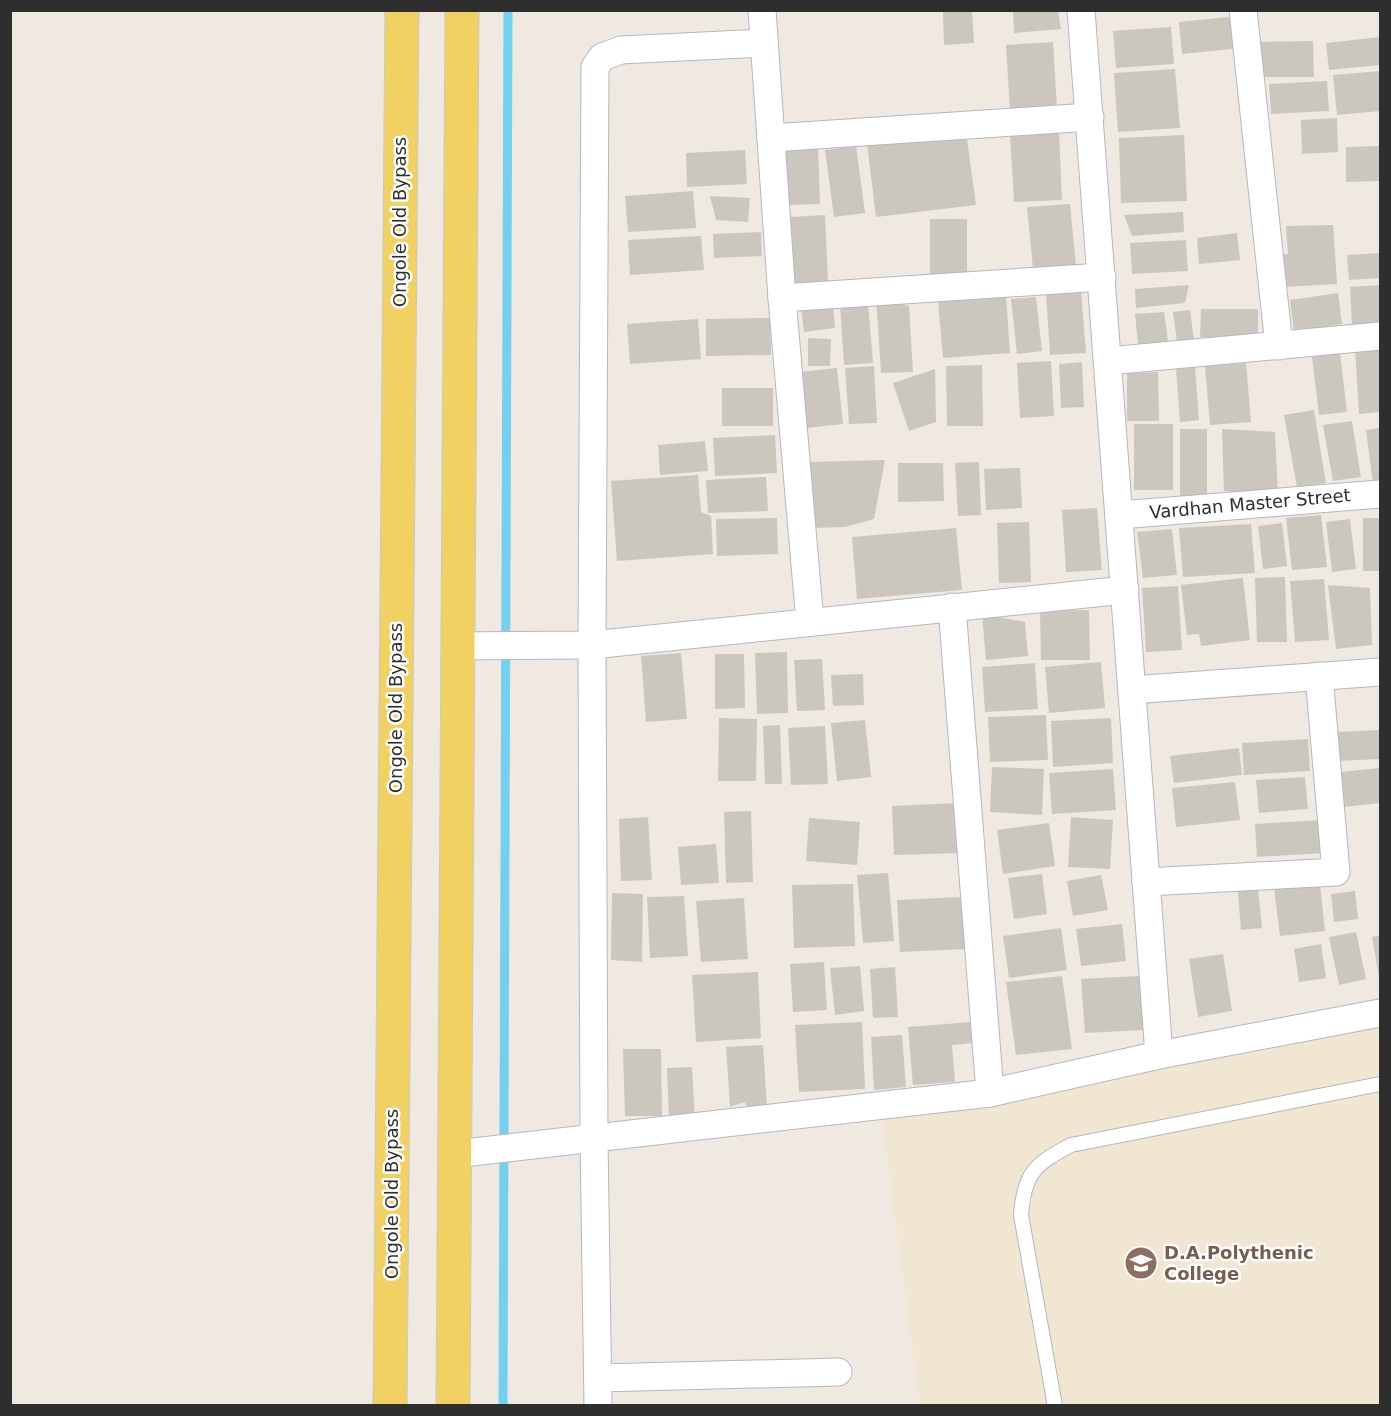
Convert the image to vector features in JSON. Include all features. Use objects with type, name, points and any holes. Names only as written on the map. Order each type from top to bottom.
[{"type":"main road","name":"Ongole Old Bypass","points":[[390,1406],[402,10]]},
{"type":"main road","points":[[453,1406],[455,1154],[470,646],[462,10]]},
{"type":"street","points":[[762,10],[782,298],[810,622]]},
{"type":"street","points":[[1081,10],[1160,1055]]},
{"type":"street","points":[[1243,10],[1279,346]]},
{"type":"street","points":[[598,1406],[582,645],[595,67],[602,57],[621,50],[764,43]]},
{"type":"street","points":[[771,138],[1090,117]]},
{"type":"street","points":[[782,298],[1102,277]]},
{"type":"street","points":[[1108,361],[1380,336]]},
{"type":"street","name":"Vardhan Master Street","points":[[1120,515],[1380,494]]},
{"type":"street","points":[[470,646],[582,645],[1125,590]]},
{"type":"street","points":[[952,607],[990,1093]]},
{"type":"street","points":[[1132,690],[1380,672]]},
{"type":"street","points":[[1146,882],[1336,872],[1319,676]]},
{"type":"street","points":[[455,1154],[990,1093],[1160,1055],[1380,1013]]},
{"type":"street","points":[[598,1378],[838,1372]]},
{"type":"lane","points":[[1054,1406],[1021,1215],[1023,1188],[1034,1170],[1051,1156],[1071,1145],[1380,1084]]},
{"type":"shaded area","name":"D.A.Polythenic College","points":[[1380,1023],[1380,1405],[920,1405],[882,1120]]},
{"type":"building","points":[[943,10],[972,10],[974,43],[944,45]]},
{"type":"building","points":[[1013,10],[1058,10],[1061,29],[1014,33]]},
{"type":"building","points":[[1238,16],[1241,48],[1182,54],[1179,22]]},
{"type":"building","points":[[1171,27],[1174,64],[1116,68],[1113,31]]},
{"type":"building","points":[[1380,37],[1380,65],[1329,70],[1326,43]]},
{"type":"building","points":[[1313,41],[1314,77],[1257,77],[1257,42]]},
{"type":"building","points":[[1053,42],[1057,108],[1010,111],[1006,45]]},
{"type":"building","points":[[1175,69],[1180,128],[1118,132],[1114,73]]},
{"type":"building","points":[[1380,71],[1380,111],[1337,115],[1333,75]]},
{"type":"building","points":[[1327,81],[1329,111],[1271,114],[1269,84]]},
{"type":"building","points":[[1337,118],[1338,152],[1302,154],[1301,120]]},
{"type":"building","points":[[1059,131],[1062,200],[1014,202],[1010,134]]},
{"type":"building","points":[[966,132],[976,205],[876,217],[867,144]]},
{"type":"building","points":[[1184,135],[1187,201],[1121,203],[1119,138]]},
{"type":"building","points":[[818,144],[820,204],[788,205],[786,145]]},
{"type":"building","points":[[856,146],[865,213],[834,217],[825,150]]},
{"type":"building","points":[[1380,146],[1380,181],[1346,182],[1346,147]]},
{"type":"building","points":[[745,150],[747,184],[687,187],[686,153]]},
{"type":"building","points":[[693,191],[696,228],[628,232],[625,196]]},
{"type":"building","points":[[710,196],[750,198],[748,222],[716,220]]},
{"type":"building","points":[[1070,204],[1076,266],[1033,269],[1027,207]]},
{"type":"building","points":[[1183,212],[1184,232],[1132,236],[1124,215]]},
{"type":"building","points":[[825,215],[828,281],[793,283],[790,217]]},
{"type":"building","points":[[930,219],[967,219],[967,276],[930,276]]},
{"type":"building","points":[[1333,225],[1337,284],[1283,287],[1281,254],[1288,254],[1286,226]]},
{"type":"building","points":[[761,232],[762,256],[714,258],[713,234]]},
{"type":"building","points":[[1237,233],[1240,260],[1199,264],[1197,238]]},
{"type":"building","points":[[701,236],[704,270],[630,275],[628,240]]},
{"type":"building","points":[[1186,240],[1188,271],[1132,274],[1130,243]]},
{"type":"building","points":[[1380,253],[1380,278],[1349,280],[1347,255]]},
{"type":"building","points":[[1189,285],[1185,303],[1136,308],[1135,289]]},
{"type":"building","points":[[1380,285],[1380,324],[1352,325],[1350,287]]},
{"type":"building","points":[[1081,291],[1086,353],[1050,355],[1046,293]]},
{"type":"building","points":[[1338,293],[1342,324],[1294,331],[1290,300]]},
{"type":"building","points":[[1006,296],[1010,353],[943,358],[938,301]]},
{"type":"building","points":[[1036,297],[1042,351],[1017,354],[1011,299]]},
{"type":"building","points":[[876,298],[909,306],[913,372],[881,373]]},
{"type":"building","points":[[868,303],[873,363],[844,365],[840,304]]},
{"type":"building","points":[[833,305],[835,328],[804,332],[801,308]]},
{"type":"building","points":[[1201,309],[1258,309],[1258,338],[1200,337]]},
{"type":"building","points":[[1190,310],[1194,340],[1177,342],[1173,312]]},
{"type":"building","points":[[1164,312],[1168,341],[1138,344],[1135,314]]},
{"type":"building","points":[[770,318],[771,355],[706,356],[706,319]]},
{"type":"building","points":[[698,319],[701,359],[630,364],[627,324]]},
{"type":"building","points":[[808,338],[831,339],[830,366],[808,366]]},
{"type":"building","points":[[1380,347],[1380,412],[1359,414],[1355,348]]},
{"type":"building","points":[[1340,353],[1347,412],[1319,415],[1312,357]]},
{"type":"building","points":[[1051,361],[1054,416],[1020,418],[1017,363]]},
{"type":"building","points":[[1082,362],[1084,407],[1061,408],[1059,364]]},
{"type":"building","points":[[1246,363],[1251,422],[1210,425],[1205,366]]},
{"type":"building","points":[[982,365],[983,426],[947,426],[946,366]]},
{"type":"building","points":[[874,366],[877,423],[849,424],[845,368]]},
{"type":"building","points":[[1195,367],[1199,420],[1180,422],[1176,368]]},
{"type":"building","points":[[837,368],[843,424],[806,428],[800,372]]},
{"type":"building","points":[[935,369],[936,422],[909,431],[893,383]]},
{"type":"building","points":[[1158,372],[1159,421],[1127,421],[1127,373]]},
{"type":"building","points":[[722,388],[773,388],[773,426],[722,426]]},
{"type":"building","points":[[1314,410],[1326,483],[1297,487],[1284,415]]},
{"type":"building","points":[[1352,421],[1361,477],[1333,481],[1323,425]]},
{"type":"building","points":[[1134,424],[1173,424],[1173,490],[1134,490]]},
{"type":"building","points":[[1380,428],[1380,483],[1373,484],[1366,430]]},
{"type":"building","points":[[1180,429],[1207,429],[1207,496],[1180,496]]},
{"type":"building","points":[[1222,429],[1275,432],[1278,494],[1224,491]]},
{"type":"building","points":[[775,435],[777,473],[715,476],[713,438]]},
{"type":"building","points":[[705,441],[708,471],[660,475],[658,445]]},
{"type":"building","points":[[885,460],[874,519],[845,527],[811,528],[809,462]]},
{"type":"building","points":[[979,462],[981,515],[958,516],[955,463]]},
{"type":"building","points":[[898,463],[943,463],[944,501],[898,502]]},
{"type":"building","points":[[1020,468],[1022,508],[986,510],[984,469]]},
{"type":"building","points":[[698,475],[701,512],[711,516],[713,554],[617,561],[611,481]]},
{"type":"building","points":[[766,477],[768,511],[708,513],[706,480]]},
{"type":"building","points":[[1097,508],[1102,570],[1066,572],[1062,510]]},
{"type":"building","points":[[1321,515],[1327,567],[1292,570],[1286,518]]},
{"type":"building","points":[[777,518],[778,554],[717,556],[716,519]]},
{"type":"building","points":[[1363,518],[1380,518],[1380,571],[1363,571]]},
{"type":"building","points":[[1350,519],[1356,569],[1332,572],[1326,522]]},
{"type":"building","points":[[1029,522],[1031,582],[999,583],[997,523]]},
{"type":"building","points":[[1282,523],[1287,566],[1263,569],[1258,526]]},
{"type":"building","points":[[1251,524],[1255,573],[1183,577],[1179,528]]},
{"type":"building","points":[[956,528],[962,590],[857,599],[852,537]]},
{"type":"building","points":[[1172,529],[1177,575],[1143,578],[1137,532]]},
{"type":"building","points":[[1285,577],[1287,642],[1257,642],[1255,578]]},
{"type":"building","points":[[1243,578],[1250,640],[1201,646],[1199,634],[1187,635],[1181,585]]},
{"type":"building","points":[[1324,579],[1329,640],[1295,642],[1290,581]]},
{"type":"building","points":[[1328,585],[1370,588],[1372,645],[1336,649]]},
{"type":"building","points":[[1178,586],[1182,650],[1146,652],[1142,588]]},
{"type":"building","points":[[1089,610],[1090,660],[1041,660],[1040,611]]},
{"type":"building","points":[[982,614],[1025,622],[1028,656],[986,660]]},
{"type":"building","points":[[787,652],[788,713],[757,714],[755,653]]},
{"type":"building","points":[[681,653],[687,719],[646,722],[641,656]]},
{"type":"building","points":[[715,654],[744,654],[745,708],[715,709]]},
{"type":"building","points":[[822,659],[825,710],[797,711],[794,660]]},
{"type":"building","points":[[1101,662],[1105,708],[1049,713],[1045,667]]},
{"type":"building","points":[[1035,663],[1038,709],[985,712],[982,667]]},
{"type":"building","points":[[863,674],[864,705],[833,706],[831,675]]},
{"type":"building","points":[[1046,715],[1048,760],[990,762],[988,717]]},
{"type":"building","points":[[719,718],[757,719],[756,781],[718,781]]},
{"type":"building","points":[[1111,718],[1113,763],[1053,767],[1051,721]]},
{"type":"building","points":[[865,720],[871,777],[837,781],[831,723]]},
{"type":"building","points":[[780,725],[782,784],[765,784],[763,726]]},
{"type":"building","points":[[825,726],[828,784],[791,785],[788,728]]},
{"type":"building","points":[[1380,730],[1380,759],[1337,761],[1336,732]]},
{"type":"building","points":[[1308,739],[1310,771],[1244,775],[1242,743]]},
{"type":"building","points":[[1239,748],[1242,775],[1174,783],[1170,756]]},
{"type":"building","points":[[992,767],[1044,769],[1042,815],[990,812]]},
{"type":"building","points":[[1380,768],[1380,803],[1343,807],[1340,772]]},
{"type":"building","points":[[1113,769],[1116,810],[1052,814],[1049,773]]},
{"type":"building","points":[[1305,777],[1308,809],[1259,813],[1256,780]]},
{"type":"building","points":[[1235,782],[1240,820],[1176,827],[1172,788]]},
{"type":"building","points":[[958,803],[960,853],[894,855],[892,806]]},
{"type":"building","points":[[751,811],[753,882],[726,883],[724,812]]},
{"type":"building","points":[[648,817],[652,880],[621,881],[619,819]]},
{"type":"building","points":[[1071,817],[1113,820],[1110,869],[1068,867]]},
{"type":"building","points":[[809,818],[860,822],[857,865],[806,861]]},
{"type":"building","points":[[1322,820],[1325,853],[1257,857],[1255,824]]},
{"type":"building","points":[[1049,823],[1055,866],[1003,874],[997,830]]},
{"type":"building","points":[[716,844],[719,883],[681,885],[678,847]]},
{"type":"building","points":[[888,873],[894,941],[863,943],[857,875]]},
{"type":"building","points":[[1042,874],[1047,914],[1014,919],[1008,878]]},
{"type":"building","points":[[1101,875],[1108,910],[1073,916],[1067,881]]},
{"type":"building","points":[[1319,876],[1325,931],[1280,936],[1273,880]]},
{"type":"building","points":[[1257,879],[1262,928],[1241,930],[1237,881]]},
{"type":"building","points":[[853,884],[855,946],[794,948],[792,885]]},
{"type":"building","points":[[1355,891],[1358,919],[1334,922],[1331,894]]},
{"type":"building","points":[[612,893],[643,894],[642,962],[611,960]]},
{"type":"building","points":[[684,896],[688,956],[650,958],[647,897]]},
{"type":"building","points":[[963,897],[966,949],[900,952],[897,900]]},
{"type":"building","points":[[744,898],[748,959],[701,962],[696,901]]},
{"type":"building","points":[[1122,924],[1126,961],[1081,966],[1076,929]]},
{"type":"building","points":[[1061,928],[1067,970],[1009,978],[1003,936]]},
{"type":"building","points":[[1356,932],[1366,979],[1339,985],[1329,937]]},
{"type":"building","points":[[1380,935],[1380,977],[1379,977],[1372,937]]},
{"type":"building","points":[[1321,944],[1326,978],[1299,982],[1294,949]]},
{"type":"building","points":[[1223,954],[1232,1011],[1198,1017],[1189,959]]},
{"type":"building","points":[[824,962],[827,1010],[793,1012],[790,964]]},
{"type":"building","points":[[860,966],[864,1011],[835,1015],[830,968]]},
{"type":"building","points":[[895,967],[898,1017],[873,1018],[870,969]]},
{"type":"building","points":[[758,972],[761,1038],[696,1042],[692,975]]},
{"type":"building","points":[[1062,976],[1072,1049],[1016,1055],[1006,982]]},
{"type":"building","points":[[1140,976],[1144,1030],[1085,1033],[1081,979]]},
{"type":"building","points":[[862,1022],[865,1089],[799,1092],[795,1025]]},
{"type":"building","points":[[972,1022],[974,1043],[952,1045],[955,1082],[913,1085],[908,1027]]},
{"type":"building","points":[[902,1035],[906,1087],[874,1090],[871,1037]]},
{"type":"building","points":[[763,1045],[767,1108],[749,1114],[745,1102],[730,1107],[726,1047]]},
{"type":"building","points":[[623,1049],[661,1049],[662,1116],[625,1116]]},
{"type":"building","points":[[692,1067],[695,1120],[669,1121],[667,1068]]},
{"type":"waterway","points":[[503,1406],[508,10]]},
{"type":"place","name":"D.A.Polythenic College","points":[[1141,1263]]}]
